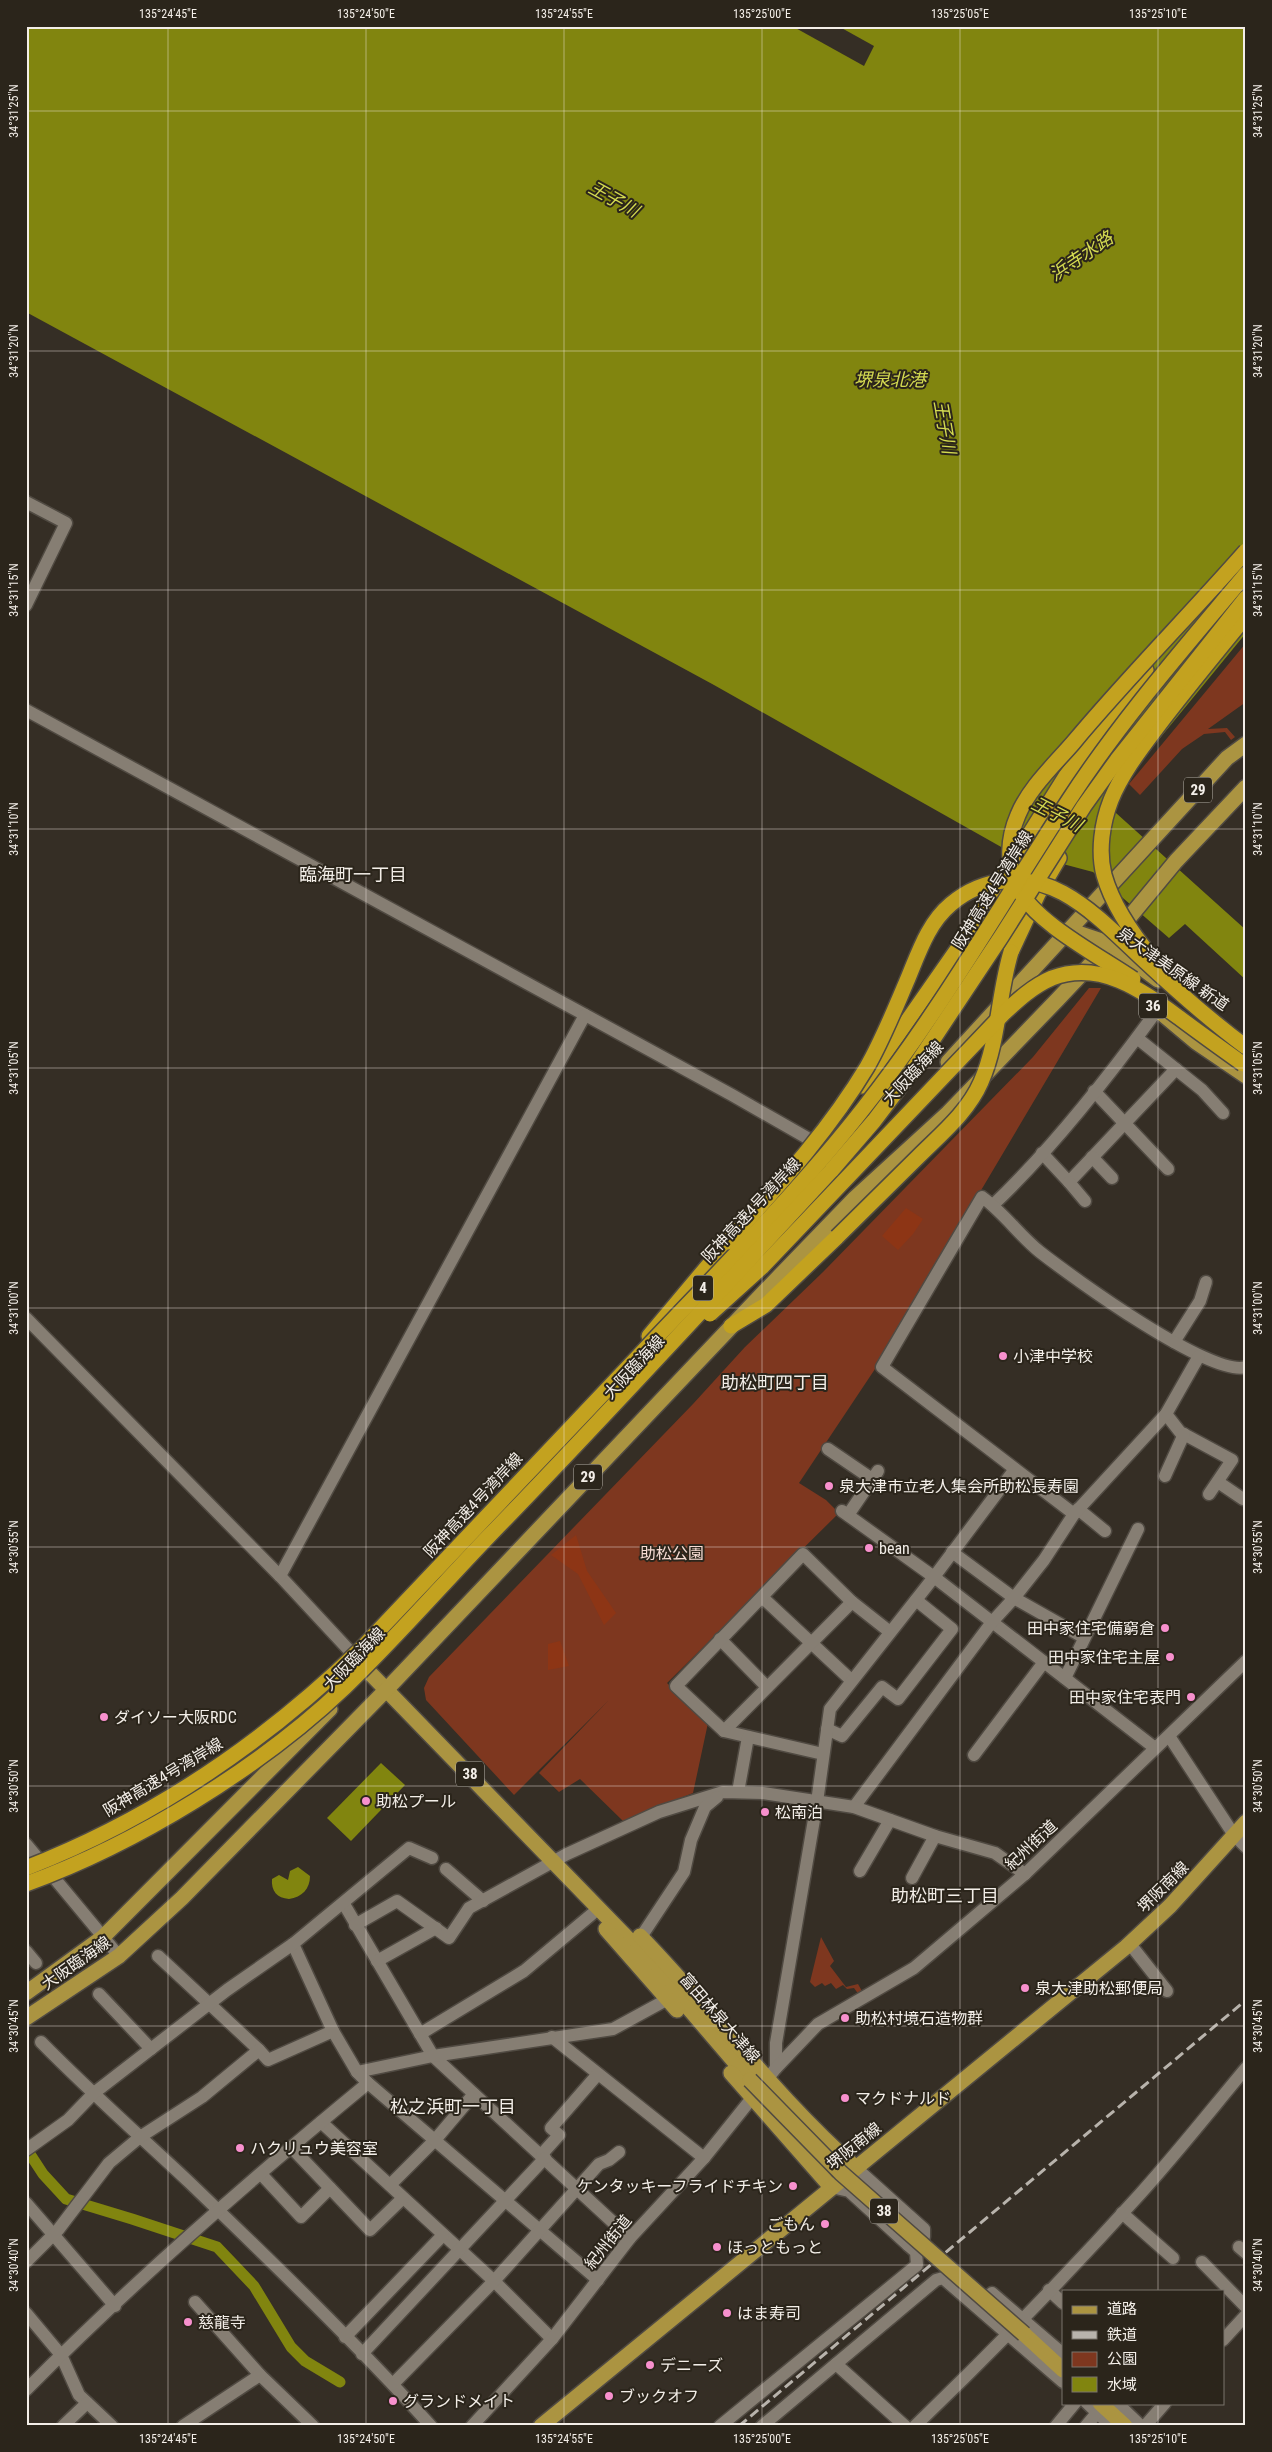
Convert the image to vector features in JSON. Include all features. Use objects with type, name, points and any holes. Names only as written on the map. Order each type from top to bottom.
[{"type":"highway","points":[[820,1144],[938,980],[1066,776],[1120,702],[1246,551]]},
{"type":"highway","name":"阪神高速4号湾岸線","points":[[30,1864],[114,1828],[173,1795],[226,1760],[298,1707],[362,1648],[737,1252],[821,1160],[862,1111],[930,1019],[1069,800],[1101,754],[1142,700],[1246,574]]},
{"type":"highway","points":[[1212,590],[1114,695],[1032,791],[1018,813],[1014,825],[1011,837],[1010,862],[1013,876],[1022,896],[1038,914],[1143,986],[1245,1069]]},
{"type":"highway","name":"阪神高速4号湾岸線","points":[[26,1884],[84,1861],[158,1822],[234,1774],[276,1743],[344,1688],[545,1479],[825,1178],[874,1121],[944,1024],[1084,806],[1117,760],[1246,598]]},
{"type":"highway","points":[[1246,616],[1189,685],[1133,761],[1111,801],[1102,845],[1104,874],[1109,890],[1134,934],[1166,972],[1246,1047]]},
{"type":"highway","points":[[731,1326],[766,1305],[949,1126],[972,1098],[981,1083],[992,1048],[1001,991],[1011,952],[1038,894],[1117,760]]},
{"type":"highway","points":[[598,1398],[694,1282],[819,1138],[868,1065],[930,928],[945,910],[963,895],[991,883],[1005,880],[1034,882],[1062,893],[1091,912],[1185,998],[1246,1047]]},
{"type":"highway","points":[[545,1479],[657,1365],[762,1266],[1003,1014],[1041,984],[1066,974],[1079,973],[1102,975],[1124,982],[1145,994],[1245,1069]]},
{"type":"main road","name":"大阪臨海線","points":[[26,1993],[103,1937],[368,1671],[921,1091],[1106,892],[1227,758],[1246,744]]},
{"type":"main road","name":"大阪臨海線","points":[[26,2018],[118,1956],[182,1898],[387,1689],[855,1198],[948,1113],[1090,965],[1176,861],[1246,787]]},
{"type":"main road","name":"36","points":[[1069,930],[1090,965],[1158,1010],[1196,1042],[1245,1069]]},
{"type":"main road","name":"泉大津美原線 新道","points":[[1069,930],[1108,944],[1246,1042]]},
{"type":"main road","points":[[630,1396],[648,1354],[694,1304],[736,1241],[820,1144]]},
{"type":"main road","name":"富田林泉大津線","points":[[368,1671],[638,1949],[750,2080],[841,2173],[1062,2369]]},
{"type":"main road","name":"堺阪南線","points":[[541,2426],[1130,1944],[1170,1906],[1246,1822]]},
{"type":"main road","name":"38","points":[[570,1879],[602,1898],[641,1937],[772,2074],[788,2104],[856,2168]]},
{"type":"main road","name":"38","points":[[570,1879],[572,1892],[668,1999],[831,2187]]},
{"type":"main road","points":[[1099,2408],[1125,2426]]},
{"type":"street","points":[[26,502],[66,524],[26,605]]},
{"type":"street","points":[[26,710],[820,1144],[851,1163]]},
{"type":"street","points":[[992,1205],[1020,1179],[1094,1091],[1158,1010]]},
{"type":"street","points":[[280,1576],[585,1015]]},
{"type":"street","points":[[1137,1038],[1202,1090],[1223,1113]]},
{"type":"street","points":[[1069,1182],[1176,1069]]},
{"type":"street","points":[[1094,1091],[1168,1169]]},
{"type":"street","points":[[1042,1153],[1085,1201]]},
{"type":"street","points":[[1092,1157],[1112,1178]]},
{"type":"street","points":[[1105,1531],[1015,1469],[882,1367],[982,1197],[1039,1251],[1113,1304],[1199,1356],[1238,1370],[1246,1367]]},
{"type":"street","points":[[1174,1342],[1200,1301],[1206,1282]]},
{"type":"street","points":[[26,1318],[280,1576],[368,1671]]},
{"type":"street","points":[[854,1807],[992,1622],[1044,1560],[1076,1511],[1166,1414],[1199,1356]]},
{"type":"street","points":[[1166,1414],[1184,1434],[1232,1460],[1208,1494]]},
{"type":"street","points":[[1165,1476],[1184,1434]]},
{"type":"street","points":[[828,1449],[851,1459],[875,1475],[845,1513],[934,1577],[1155,1748]]},
{"type":"street","points":[[772,2074],[817,1802],[830,1709],[934,1577],[1015,1469]]},
{"type":"street","points":[[1218,1482],[1243,1499]]},
{"type":"street","points":[[1065,1678],[1083,1637],[1138,1529]]},
{"type":"street","points":[[952,1552],[1014,1598],[1083,1637]]},
{"type":"street","points":[[823,1754],[724,1731],[676,1686],[763,1598],[803,1554],[852,1602],[890,1632]]},
{"type":"street","points":[[763,1598],[851,1680]]},
{"type":"street","points":[[827,1729],[842,1736],[882,1686],[898,1699],[952,1629],[916,1600]]},
{"type":"street","points":[[724,1731],[852,1602]]},
{"type":"street","points":[[720,1640],[767,1686]]},
{"type":"street","name":"紀州街道","points":[[472,2426],[552,2339],[630,2238],[704,2158],[752,2097],[818,2024],[914,1968],[1025,1874],[1246,1661]]},
{"type":"street","points":[[974,1755],[1044,1662]]},
{"type":"street","points":[[1169,1736],[1234,1835],[1246,1847]]},
{"type":"street","points":[[738,1792],[748,1737]]},
{"type":"street","points":[[641,1937],[684,1872],[691,1840],[705,1807],[723,1792]]},
{"type":"street","points":[[355,1925],[398,1901],[449,1938],[469,1908],[574,1851],[659,1812],[723,1792],[763,1793],[854,1807],[935,1836],[994,1854],[1025,1874]]},
{"type":"street","points":[[860,1871],[890,1820]]},
{"type":"street","points":[[912,1878],[935,1836]]},
{"type":"street","points":[[26,1844],[30,1864],[103,1937],[118,1956]]},
{"type":"street","points":[[26,2150],[68,2120],[94,2093],[208,2004],[344,1904],[409,1848],[432,1858]]},
{"type":"street","points":[[446,1869],[483,1901]]},
{"type":"street","points":[[344,1904],[432,2056],[630,2238]]},
{"type":"street","points":[[420,2034],[524,1972],[592,1914]]},
{"type":"street","points":[[377,1962],[436,1928]]},
{"type":"street","points":[[292,1944],[333,2031],[357,2072],[598,2280]]},
{"type":"street","points":[[1130,1944],[1168,1991]]},
{"type":"street","points":[[26,1951],[36,1962]]},
{"type":"street","points":[[158,1956],[268,2060],[333,2031]]},
{"type":"street","points":[[99,1994],[151,2049]]},
{"type":"street","points":[[357,2072],[432,2056],[613,2029],[668,1999]]},
{"type":"street","points":[[552,2037],[704,2158]]},
{"type":"street","points":[[41,2042],[218,2211],[393,2384],[431,2426]]},
{"type":"street","points":[[26,2262],[52,2235],[109,2163],[140,2137],[202,2097],[259,2050]]},
{"type":"street","points":[[915,2426],[1008,2334],[1122,2213],[1246,2068]]},
{"type":"street","points":[[362,2354],[506,2200],[559,2135],[551,2128],[598,2074]]},
{"type":"street","points":[[26,2390],[61,2355],[218,2211],[368,2083]]},
{"type":"street","points":[[390,2186],[474,2094]]},
{"type":"street","points":[[321,2122],[494,2281],[552,2339]]},
{"type":"street","points":[[291,2147],[370,2230],[403,2198]]},
{"type":"street","points":[[393,2384],[541,2231],[599,2164],[609,2160],[619,2152]]},
{"type":"street","points":[[856,2168],[924,2229],[924,2238],[915,2246],[908,2245]]},
{"type":"street","points":[[261,2174],[301,2217],[330,2188]]},
{"type":"street","points":[[720,2426],[917,2265],[916,2252],[849,2191],[831,2187]]},
{"type":"street","points":[[26,2203],[114,2306]]},
{"type":"street","points":[[1122,2213],[1169,2251]]},
{"type":"street","points":[[345,2337],[443,2234]]},
{"type":"street","points":[[1202,2262],[1246,2307]]},
{"type":"street","points":[[762,2426],[936,2280],[943,2278],[950,2282],[1062,2381]]},
{"type":"street","points":[[1049,2290],[1062,2302]]},
{"type":"street","points":[[978,2307],[992,2293],[1062,2353]]},
{"type":"street","points":[[195,2302],[260,2375],[313,2426]]},
{"type":"street","points":[[26,2312],[61,2355],[80,2395],[112,2426]]},
{"type":"street","points":[[1224,2339],[1246,2315]]},
{"type":"street","points":[[836,2364],[905,2426]]},
{"type":"street","points":[[183,2426],[260,2375]]},
{"type":"street","points":[[63,2426],[87,2402]]},
{"type":"street","points":[[1056,2426],[1074,2404]]},
{"type":"street","points":[[1118,2404],[1143,2426],[1164,2404]]},
{"type":"street","points":[[1086,2426],[1099,2408],[1111,2426]]},
{"type":"green space","points":[[1246,643],[1246,702],[1208,729],[1227,728],[1235,737],[1231,740],[1225,732],[1204,734],[1182,749],[1140,795],[1129,784]]},
{"type":"green space","name":"助松公園","points":[[1089,988],[1101,988],[875,1369],[799,1483],[826,1500],[839,1513],[667,1683],[708,1723],[693,1793],[623,1821],[580,1779],[559,1792],[539,1773],[609,1700],[514,1795],[426,1700],[424,1688],[429,1677],[693,1404],[745,1347],[823,1272],[1033,1057]]},
{"type":"green space","points":[[821,1937],[834,1961],[830,1966],[846,1987],[858,1984],[863,1993],[859,1995],[854,1988],[847,1989],[843,1985],[836,1989],[831,1983],[825,1986],[822,1983],[815,1987],[810,1982]]},
{"type":"shaded area","points":[[906,1208],[923,1219],[913,1234],[898,1250],[882,1236]]},
{"type":"shaded area","points":[[576,1535],[587,1571],[616,1613],[604,1625],[578,1574],[551,1555]]},
{"type":"shaded area","points":[[560,1641],[569,1666],[548,1670],[548,1644]]},
{"type":"water","name":"堺泉北港","points":[[26,26],[1246,26],[1246,633],[1106,804],[1246,930],[1246,980],[1185,924],[1169,938],[1093,872],[1003,848],[714,685],[26,312]]},
{"type":"water","name":"助松プール","points":[[381,1763],[405,1785],[351,1841],[327,1818]]},
{"type":"water","points":[[298,1867],[310,1876],[307,1888],[294,1898],[289,1899],[278,1895],[274,1890],[272,1879],[279,1875],[288,1880],[290,1871]]},
{"type":"pier","points":[[792,26],[838,26],[874,46],[864,66]]},
{"type":"waterway","points":[[26,2148],[43,2174],[66,2199],[217,2247],[254,2286],[291,2347],[305,2361],[340,2382]]},
{"type":"railway","points":[[739,2426],[1246,2000]]},
{"type":"place","name":"小津中学校","points":[[1003,1356]]},
{"type":"place","name":"泉大津市立老人集会所助松長寿園","points":[[829,1486]]},
{"type":"place","name":"bean","points":[[869,1548]]},
{"type":"place","name":"田中家住宅備窮倉","points":[[1165,1628]]},
{"type":"place","name":"田中家住宅主屋","points":[[1170,1657]]},
{"type":"place","name":"田中家住宅表門","points":[[1191,1697]]},
{"type":"place","name":"ダイソー大阪RDC","points":[[104,1717]]},
{"type":"place","name":"助松プール","points":[[366,1801]]},
{"type":"place","name":"松南泊","points":[[765,1812]]},
{"type":"place","name":"泉大津助松郵便局","points":[[1025,1988]]},
{"type":"place","name":"助松村境石造物群","points":[[845,2018]]},
{"type":"place","name":"マクドナルド","points":[[845,2098]]},
{"type":"place","name":"ハクリュウ美容室","points":[[240,2148]]},
{"type":"place","name":"ケンタッキーフライドチキン","points":[[793,2186]]},
{"type":"place","name":"ごもん","points":[[825,2224]]},
{"type":"place","name":"ほっともっと","points":[[717,2247]]},
{"type":"place","name":"はま寿司","points":[[727,2313]]},
{"type":"place","name":"慈龍寺","points":[[188,2322]]},
{"type":"place","name":"デニーズ","points":[[650,2365]]},
{"type":"place","name":"ブックオフ","points":[[609,2396]]},
{"type":"place","name":"グランドメイト","points":[[393,2401]]},
{"type":"district","name":"臨海町一丁目","points":[[353,874]]},
{"type":"district","name":"助松町四丁目","points":[[775,1382]]},
{"type":"district","name":"助松町三丁目","points":[[945,1895]]},
{"type":"district","name":"松之浜町一丁目","points":[[453,2106]]},
{"type":"water label","name":"王子川","points":[[614,199]]},
{"type":"water label","name":"浜寺水路","points":[[1081,256]]},
{"type":"water label","name":"王子川","points":[[945,427]]},
{"type":"water label","name":"王子川","points":[[1057,814]]}]
